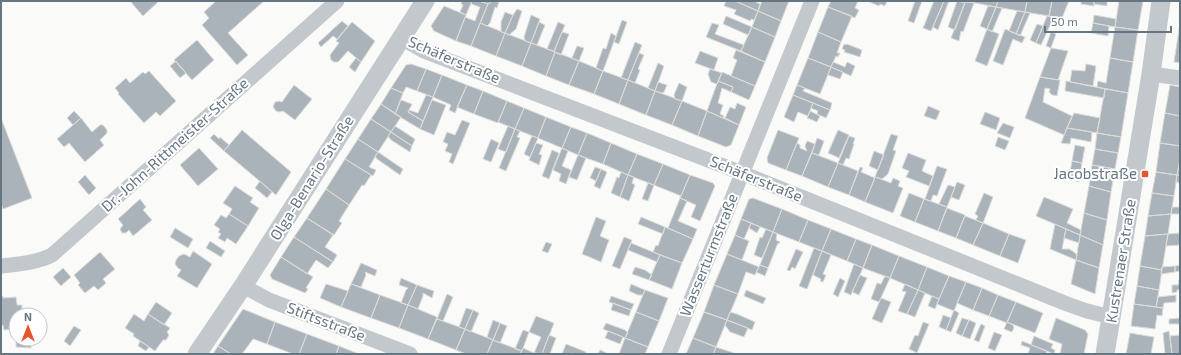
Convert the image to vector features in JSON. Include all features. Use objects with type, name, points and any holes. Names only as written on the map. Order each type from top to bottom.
[{"type":"street","name":"Dr.-John-Rittmeister-Straße","points":[[1,266],[26,264],[52,255],[337,1]]},
{"type":"street","name":"Olga-Benario-Straße","points":[[197,354],[243,286],[425,1]]},
{"type":"street","name":"Wasserturmstraße","points":[[669,354],[812,1]]},
{"type":"street","name":"Kustrenaer Straße","points":[[1105,354],[1151,74],[1161,1]]},
{"type":"street","name":"Schäferstraße","points":[[401,38],[424,51],[742,173],[1080,309],[1111,317]]},
{"type":"street","points":[[1151,74],[1180,78]]},
{"type":"street","name":"Stiftsstraße","points":[[243,286],[269,300],[410,354]]},
{"type":"building","points":[[130,1],[159,1],[143,16]]},
{"type":"building","points":[[216,1],[264,1],[228,33],[248,55],[237,65],[202,25],[209,18],[204,12]]},
{"type":"building","points":[[462,1],[472,1],[466,15],[460,12],[463,5],[461,4]]},
{"type":"building","points":[[472,1],[479,1],[488,4],[471,46],[456,41],[465,17],[475,21],[480,7],[471,4]]},
{"type":"building","points":[[479,1],[492,1],[488,4]]},
{"type":"building","points":[[492,1],[499,2],[497,8],[495,7],[490,23],[487,26],[480,23],[488,4]]},
{"type":"building","points":[[726,1],[735,1],[758,11],[754,20],[751,19],[750,21],[734,14],[736,10],[724,6]]},
{"type":"building","points":[[735,1],[754,1],[760,4],[758,11]]},
{"type":"building","points":[[762,1],[789,1],[781,21],[758,11]]},
{"type":"building","points":[[831,1],[858,1],[855,8],[859,10],[855,18],[828,7]]},
{"type":"building","points":[[867,1],[887,1],[885,6],[880,4],[879,6]]},
{"type":"building","points":[[915,1],[922,1],[914,23],[908,21]]},
{"type":"building","points":[[934,1],[944,1],[931,31],[923,28]]},
{"type":"building","points":[[944,1],[949,1],[938,30],[933,27]]},
{"type":"building","points":[[957,1],[965,3],[955,30],[948,27]]},
{"type":"building","points":[[965,1],[998,1],[996,7]]},
{"type":"building","points":[[998,1],[1027,1],[1025,12],[996,7]]},
{"type":"building","points":[[1027,1],[1052,1],[1049,16],[1025,12]]},
{"type":"building","points":[[1052,1],[1069,1],[1062,18],[1049,16]]},
{"type":"building","points":[[1081,1],[1094,1],[1094,6],[1081,4]]},
{"type":"building","points":[[1094,1],[1107,1],[1107,6],[1094,4]]},
{"type":"building","points":[[1119,1],[1143,1],[1138,30],[1115,27]]},
{"type":"building","points":[[965,2],[974,3],[963,32],[961,31],[959,41],[951,38]]},
{"type":"building","points":[[444,6],[466,15],[456,41],[434,31],[431,26]]},
{"type":"building","points":[[988,6],[996,7],[987,29],[980,26]]},
{"type":"building","points":[[828,7],[852,16],[841,42],[818,32]]},
{"type":"building","points":[[996,7],[1002,8],[992,32],[987,29]]},
{"type":"building","points":[[517,9],[522,11],[516,29],[509,35],[505,33]]},
{"type":"building","points":[[758,11],[781,21],[775,37],[752,27]]},
{"type":"building","points":[[1017,11],[1025,12],[1016,34],[1009,31]]},
{"type":"building","points":[[505,12],[513,15],[505,33],[501,32],[501,22]]},
{"type":"building","points":[[1025,12],[1030,13],[1020,36],[1016,34]]},
{"type":"building","points":[[531,15],[540,19],[531,43],[525,41],[524,37]]},
{"type":"building","points":[[1094,15],[1116,19],[1115,27],[1093,23]]},
{"type":"building","points":[[726,16],[752,27],[748,35],[723,24]]},
{"type":"building","points":[[1047,16],[1054,17],[1041,45],[1036,43]]},
{"type":"building","points":[[622,20],[627,22],[619,44],[614,42]]},
{"type":"building","points":[[342,21],[348,26],[337,39],[333,36],[321,47],[318,43]]},
{"type":"building","points":[[352,22],[375,41],[361,62],[348,51],[338,62],[334,62],[331,60],[330,55],[339,43],[336,41]]},
{"type":"building","points":[[539,22],[545,25],[537,45],[531,43]]},
{"type":"building","points":[[558,22],[565,25],[554,51],[547,49]]},
{"type":"building","points":[[480,23],[505,33],[496,56],[471,46]]},
{"type":"building","points":[[712,23],[719,25],[715,34],[744,45],[741,51],[706,37]]},
{"type":"building","points":[[1093,23],[1109,26],[1108,36],[1091,33]]},
{"type":"building","points":[[1180,23],[1180,63],[1174,62]]},
{"type":"building","points":[[1037,24],[1043,26],[1036,43],[1030,40]]},
{"type":"building","points":[[752,27],[775,37],[765,62],[741,51]]},
{"type":"building","points":[[1115,27],[1138,30],[1133,62],[1110,58]]},
{"type":"building","points":[[987,29],[999,34],[987,66],[975,61]]},
{"type":"building","points":[[1005,29],[1025,37],[1022,43],[1013,39],[1003,65],[993,61]]},
{"type":"building","points":[[562,32],[569,34],[561,55],[554,52]]},
{"type":"building","points":[[818,32],[841,42],[837,53],[840,53],[838,57],[836,56],[831,67],[808,58]]},
{"type":"building","points":[[1051,32],[1056,34],[1051,48],[1046,46]]},
{"type":"building","points":[[505,33],[531,43],[522,66],[496,56]]},
{"type":"building","points":[[611,33],[616,36],[603,71],[596,68],[603,48],[606,49]]},
{"type":"building","points":[[197,40],[214,60],[192,80],[174,60]]},
{"type":"building","points":[[635,42],[642,45],[628,80],[621,78]]},
{"type":"building","points":[[531,43],[555,52],[546,76],[522,66]]},
{"type":"building","points":[[844,44],[862,50],[860,57],[844,52],[845,50],[842,49]]},
{"type":"building","points":[[577,46],[584,48],[579,61],[572,58]]},
{"type":"building","points":[[1051,48],[1068,51],[1058,80],[1040,77]]},
{"type":"building","points":[[736,50],[765,62],[755,86],[731,76],[737,60],[733,58]]},
{"type":"building","points":[[700,51],[718,58],[714,70],[695,63]]},
{"type":"building","points":[[555,52],[579,61],[569,85],[546,76]]},
{"type":"building","points":[[639,53],[644,55],[638,69],[640,70],[635,83],[628,80]]},
{"type":"building","points":[[356,58],[361,62],[355,72],[349,67]]},
{"type":"building","points":[[808,58],[831,67],[820,94],[797,85]]},
{"type":"building","points":[[1110,58],[1133,62],[1128,93],[1097,87],[1098,81],[1106,83]]},
{"type":"building","points":[[176,61],[186,73],[180,78],[170,66]]},
{"type":"building","points":[[579,61],[603,71],[594,94],[569,85]]},
{"type":"building","points":[[833,62],[845,67],[847,62],[855,66],[851,76],[831,67]]},
{"type":"building","points":[[658,63],[664,66],[655,91],[648,88]]},
{"type":"building","points":[[411,64],[426,69],[417,91],[406,87],[403,93],[391,88],[406,65]]},
{"type":"building","points":[[1086,64],[1096,66],[1093,86],[1070,82],[1072,70],[1085,71]]},
{"type":"building","points":[[831,67],[843,72],[840,79],[828,75]]},
{"type":"building","points":[[426,69],[442,75],[433,97],[417,91]]},
{"type":"building","points":[[710,69],[722,73],[717,84],[711,82],[708,74]]},
{"type":"building","points":[[149,71],[176,101],[160,116],[156,112],[144,123],[118,94],[119,93],[115,88],[126,78],[130,83],[143,72],[145,74]]},
{"type":"building","points":[[603,71],[628,80],[619,104],[594,94]]},
{"type":"building","points":[[722,72],[755,86],[749,100],[731,92],[733,87],[718,81]]},
{"type":"building","points":[[442,75],[467,85],[455,113],[449,110],[451,105],[433,97]]},
{"type":"building","points":[[1040,77],[1060,80],[1057,96],[1052,95],[1049,92],[1050,89],[1045,88],[1043,102],[1072,116],[1064,135],[1025,118]]},
{"type":"building","points":[[628,80],[655,91],[646,115],[619,104]]},
{"type":"building","points":[[718,81],[733,87],[731,92],[722,88],[718,103],[723,105],[720,114],[724,116],[723,118],[707,111]]},
{"type":"building","points":[[1066,81],[1105,89],[1104,98],[1065,91]]},
{"type":"building","points":[[658,82],[667,85],[662,93],[655,91]]},
{"type":"building","points":[[679,83],[687,87],[682,101],[675,99],[674,95]]},
{"type":"building","points":[[294,85],[312,99],[295,120],[283,111],[276,111],[273,107],[275,102],[282,102]]},
{"type":"building","points":[[467,85],[483,91],[474,114],[457,107]]},
{"type":"building","points":[[797,85],[805,88],[803,91],[832,103],[830,110],[793,95]]},
{"type":"building","points":[[1170,85],[1180,87],[1180,116],[1165,113]]},
{"type":"building","points":[[391,88],[403,93],[395,114],[381,104]]},
{"type":"building","points":[[1105,89],[1128,93],[1121,137],[1097,133]]},
{"type":"building","points":[[483,91],[507,101],[498,123],[474,114]]},
{"type":"building","points":[[655,91],[682,101],[672,125],[646,115]]},
{"type":"building","points":[[426,95],[433,97],[423,121],[408,112],[409,110],[418,113]]},
{"type":"building","points":[[793,95],[813,103],[808,116],[798,112],[794,122],[784,117]]},
{"type":"building","points":[[401,100],[412,104],[408,112],[423,121],[420,129],[395,114]]},
{"type":"building","points":[[432,100],[446,105],[434,135],[420,129]]},
{"type":"building","points":[[507,101],[524,108],[515,129],[498,122]]},
{"type":"building","points":[[682,101],[707,111],[698,136],[672,125]]},
{"type":"building","points":[[737,103],[746,107],[739,125],[725,118],[730,107],[735,109]]},
{"type":"building","points":[[813,103],[830,110],[826,118],[817,114],[818,111],[811,108]]},
{"type":"building","points":[[381,104],[401,117],[391,132],[371,119]]},
{"type":"building","points":[[928,106],[940,111],[936,120],[924,116]]},
{"type":"building","points":[[524,108],[546,117],[538,138],[515,129]]},
{"type":"building","points":[[74,111],[81,118],[73,125],[67,118]]},
{"type":"building","points":[[707,111],[739,125],[731,145],[726,147],[698,136]]},
{"type":"building","points":[[810,111],[820,116],[817,122],[807,118]]},
{"type":"building","points":[[985,112],[1000,118],[996,130],[980,124]]},
{"type":"building","points":[[1074,113],[1100,118],[1097,133],[1067,128]]},
{"type":"building","points":[[1165,113],[1180,116],[1180,146],[1160,143]]},
{"type":"building","points":[[546,117],[571,127],[562,148],[538,138]]},
{"type":"building","points":[[1,118],[32,198],[3,209],[1,203]]},
{"type":"building","points":[[81,118],[92,132],[100,125],[103,125],[107,130],[107,133],[100,140],[104,145],[85,162],[69,143],[64,147],[57,139]]},
{"type":"building","points":[[371,119],[391,132],[378,152],[358,139]]},
{"type":"building","points":[[462,120],[470,123],[453,164],[449,162],[452,154],[445,151],[448,144],[443,142],[447,132],[455,135]]},
{"type":"building","points":[[1003,123],[1014,127],[1010,138],[997,133]]},
{"type":"building","points":[[395,126],[415,139],[412,146],[391,132]]},
{"type":"building","points":[[508,126],[515,129],[506,152],[498,149]]},
{"type":"building","points":[[571,127],[587,133],[578,155],[562,148]]},
{"type":"building","points":[[1067,128],[1092,132],[1091,142],[1071,138],[1070,144],[1061,143]]},
{"type":"building","points":[[515,129],[520,131],[517,137],[520,138],[506,171],[499,168]]},
{"type":"building","points":[[242,130],[291,172],[276,195],[224,151]]},
{"type":"building","points":[[778,130],[799,138],[786,170],[768,163],[767,158]]},
{"type":"building","points":[[838,130],[849,135],[839,158],[828,153]]},
{"type":"building","points":[[391,132],[412,146],[410,152],[391,140],[388,136]]},
{"type":"building","points":[[587,133],[611,143],[603,164],[578,155]]},
{"type":"building","points":[[1097,133],[1121,137],[1118,153],[1095,149]]},
{"type":"building","points":[[214,134],[229,145],[224,151],[210,138]]},
{"type":"building","points":[[891,134],[898,136],[893,150],[896,151],[888,174],[882,179],[875,177]]},
{"type":"building","points":[[532,136],[538,138],[530,157],[524,154]]},
{"type":"building","points":[[849,136],[855,138],[854,144],[849,159],[846,158],[843,165],[838,163]]},
{"type":"building","points":[[998,137],[1009,141],[1005,150],[995,146]]},
{"type":"building","points":[[817,138],[824,141],[819,155],[812,153]]},
{"type":"building","points":[[358,139],[378,152],[369,167],[376,170],[373,176],[345,159]]},
{"type":"building","points":[[491,139],[499,143],[491,162],[483,159]]},
{"type":"building","points":[[807,141],[815,144],[802,176],[786,170],[797,143],[800,145],[800,148],[807,151],[805,146]]},
{"type":"building","points":[[536,143],[543,145],[539,154],[542,155],[539,165],[529,160]]},
{"type":"building","points":[[611,143],[637,154],[628,175],[603,164]]},
{"type":"building","points":[[1160,143],[1180,146],[1180,159],[1177,175],[1156,172]]},
{"type":"building","points":[[1075,145],[1085,147],[1082,163],[1072,161]]},
{"type":"building","points":[[199,148],[218,169],[198,186],[180,165]]},
{"type":"building","points":[[562,148],[568,151],[562,166],[571,170],[566,184],[559,181],[561,174],[553,170]]},
{"type":"building","points":[[1095,149],[1118,153],[1115,169],[1092,165]]},
{"type":"building","points":[[552,150],[559,153],[549,179],[542,176]]},
{"type":"building","points":[[874,151],[884,155],[878,170],[869,166]]},
{"type":"building","points":[[378,152],[403,169],[400,175],[377,159],[375,156]]},
{"type":"building","points":[[812,153],[838,163],[828,187],[802,176]]},
{"type":"building","points":[[908,153],[926,160],[922,171],[933,176],[929,186],[906,177],[909,171],[902,168]]},
{"type":"building","points":[[637,154],[663,164],[654,185],[628,175]]},
{"type":"building","points":[[578,155],[586,158],[577,180],[569,177]]},
{"type":"building","points":[[345,159],[371,175],[364,186],[362,185],[349,205],[326,189]]},
{"type":"building","points":[[1072,161],[1082,163],[1079,182],[1069,178]]},
{"type":"building","points":[[838,163],[858,171],[849,195],[828,187]]},
{"type":"building","points":[[663,164],[690,175],[681,196],[654,185]]},
{"type":"building","points":[[1092,165],[1115,169],[1111,192],[1089,186]]},
{"type":"building","points":[[937,166],[947,169],[937,196],[933,195],[931,201],[925,199]]},
{"type":"building","points":[[595,167],[601,169],[596,181],[590,178]]},
{"type":"building","points":[[860,167],[863,168],[861,172],[875,178],[865,202],[849,195]]},
{"type":"building","points":[[1179,167],[1180,175],[1177,175]]},
{"type":"building","points":[[601,169],[607,172],[600,189],[594,186]]},
{"type":"building","points":[[621,172],[628,175],[620,197],[611,193],[617,177],[619,178]]},
{"type":"building","points":[[1156,172],[1177,175],[1174,196],[1152,193]]},
{"type":"building","points":[[85,175],[96,188],[89,195],[78,182]]},
{"type":"building","points":[[628,175],[634,177],[632,183],[635,185],[629,201],[620,197]]},
{"type":"building","points":[[690,175],[713,183],[715,186],[700,221],[691,217],[696,205],[680,198]]},
{"type":"building","points":[[1177,175],[1180,175],[1180,184],[1176,181]]},
{"type":"building","points":[[875,177],[891,183],[893,178],[900,181],[898,186],[903,188],[893,213],[865,202]]},
{"type":"building","points":[[260,181],[272,192],[267,198],[255,188]]},
{"type":"building","points":[[957,182],[965,185],[959,200],[951,197]]},
{"type":"building","points":[[648,183],[654,185],[648,201],[642,199]]},
{"type":"building","points":[[948,185],[955,187],[947,207],[939,204]]},
{"type":"building","points":[[235,186],[253,198],[250,202],[259,208],[248,226],[229,214],[232,209],[223,203]]},
{"type":"building","points":[[1089,186],[1111,192],[1107,220],[1084,213]]},
{"type":"building","points":[[326,189],[349,205],[339,221],[342,223],[334,235],[307,218]]},
{"type":"building","points":[[909,193],[924,199],[915,222],[900,216]]},
{"type":"building","points":[[984,193],[993,197],[983,223],[976,220],[978,216],[975,214]]},
{"type":"building","points":[[1152,193],[1174,196],[1171,214],[1148,216]]},
{"type":"building","points":[[1044,197],[1073,209],[1067,223],[1081,230],[1080,235],[1036,216]]},
{"type":"building","points":[[680,198],[687,201],[678,221],[697,229],[693,239],[668,228]]},
{"type":"building","points":[[753,198],[782,209],[773,232],[741,219],[749,199]]},
{"type":"building","points":[[140,199],[146,207],[143,210],[152,220],[133,236],[129,230],[126,233],[122,233],[120,229],[123,225],[118,219]]},
{"type":"building","points":[[924,199],[947,207],[938,231],[915,222]]},
{"type":"building","points":[[1172,207],[1180,207],[1180,214],[1171,214]]},
{"type":"building","points":[[947,208],[965,215],[956,238],[938,231]]},
{"type":"building","points":[[782,209],[808,220],[799,242],[773,232]]},
{"type":"building","points":[[1084,213],[1107,220],[1103,245],[1080,235]]},
{"type":"building","points":[[229,214],[248,226],[236,244],[227,238],[225,242],[218,238],[221,234],[218,232],[220,229],[214,225],[221,215],[226,218]]},
{"type":"building","points":[[1171,214],[1168,234],[1145,236],[1148,216]]},
{"type":"building","points":[[965,216],[983,223],[973,245],[956,238]]},
{"type":"building","points":[[596,217],[606,221],[600,236],[609,240],[601,262],[582,254]]},
{"type":"building","points":[[641,217],[665,227],[663,234],[638,224]]},
{"type":"building","points":[[307,218],[333,235],[325,247],[337,255],[333,262],[294,237]]},
{"type":"building","points":[[741,219],[751,223],[744,239],[735,235]]},
{"type":"building","points":[[808,220],[831,229],[822,251],[799,242]]},
{"type":"building","points":[[751,223],[760,227],[757,233],[749,228]]},
{"type":"building","points":[[983,223],[1009,234],[1000,256],[973,245]]},
{"type":"building","points":[[1055,224],[1066,229],[1062,249],[1069,249],[1074,252],[1077,255],[1076,260],[1050,249]]},
{"type":"building","points":[[665,227],[693,239],[682,263],[653,252],[656,245],[658,246]]},
{"type":"building","points":[[175,228],[193,239],[188,248],[170,237]]},
{"type":"building","points":[[766,229],[773,232],[762,258],[754,255],[760,237],[762,238]]},
{"type":"building","points":[[831,229],[856,239],[847,261],[822,251]]},
{"type":"building","points":[[1066,229],[1080,235],[1079,243],[1064,238]]},
{"type":"building","points":[[773,232],[777,234],[776,240],[780,242],[779,244],[778,243],[768,268],[760,265]]},
{"type":"building","points":[[1180,233],[1180,245],[1166,246],[1168,234]]},
{"type":"building","points":[[1009,234],[1026,240],[1018,263],[1000,256]]},
{"type":"building","points":[[1168,234],[1162,270],[1140,266],[1145,236]]},
{"type":"building","points":[[735,235],[749,241],[742,260],[727,254]]},
{"type":"building","points":[[1080,235],[1103,245],[1099,268],[1076,260]]},
{"type":"building","points":[[294,237],[333,262],[328,268],[316,260],[307,274],[281,257]]},
{"type":"building","points":[[624,237],[632,240],[620,269],[612,266]]},
{"type":"building","points":[[856,239],[872,245],[863,268],[847,261]]},
{"type":"building","points":[[210,241],[225,251],[221,257],[206,248]]},
{"type":"building","points":[[546,242],[552,244],[548,253],[542,251]]},
{"type":"building","points":[[631,243],[660,255],[657,262],[628,250]]},
{"type":"building","points":[[872,245],[899,256],[890,278],[863,268]]},
{"type":"building","points":[[814,248],[822,251],[807,289],[799,286]]},
{"type":"building","points":[[796,249],[803,252],[795,269],[792,267],[790,271],[787,270]]},
{"type":"building","points":[[193,251],[212,264],[197,288],[177,276],[181,270],[175,264],[179,256],[184,254],[190,257]]},
{"type":"building","points":[[822,251],[831,255],[823,274],[826,275],[823,282],[820,281],[821,279],[813,275]]},
{"type":"building","points":[[100,252],[115,269],[103,279],[106,283],[98,290],[94,286],[85,293],[78,285],[80,283],[74,275]]},
{"type":"building","points":[[727,254],[759,267],[755,275],[746,272],[738,294],[714,285]]},
{"type":"building","points":[[660,255],[682,263],[672,289],[649,280]]},
{"type":"building","points":[[899,256],[927,267],[918,290],[890,278]]},
{"type":"building","points":[[281,257],[313,277],[306,288],[308,289],[305,293],[272,279],[270,275]]},
{"type":"building","points":[[1076,260],[1099,268],[1095,294],[1071,284]]},
{"type":"building","points":[[361,263],[377,270],[375,276],[365,272],[366,275],[361,287],[351,284]]},
{"type":"building","points":[[854,264],[863,268],[851,295],[844,292]]},
{"type":"building","points":[[760,265],[768,268],[765,276],[756,272]]},
{"type":"building","points":[[1180,265],[1180,271],[1175,272],[1175,266]]},
{"type":"building","points":[[1140,266],[1162,270],[1159,290],[1137,286]]},
{"type":"building","points":[[1175,266],[1175,272],[1161,274],[1162,267]]},
{"type":"building","points":[[635,267],[645,270],[652,275],[649,280],[632,274]]},
{"type":"building","points":[[927,267],[949,276],[939,299],[918,290]]},
{"type":"building","points":[[63,268],[71,277],[61,286],[53,277]]},
{"type":"building","points":[[860,275],[867,278],[859,295],[852,292]]},
{"type":"building","points":[[885,276],[890,278],[879,302],[871,299],[877,283],[881,284]]},
{"type":"building","points":[[949,276],[966,282],[954,311],[937,304]]},
{"type":"building","points":[[401,278],[417,285],[408,305],[401,303],[408,288],[399,285]]},
{"type":"building","points":[[840,278],[845,281],[838,297],[833,294]]},
{"type":"building","points":[[1179,280],[1180,290],[1172,293],[1172,285],[1178,285]]},
{"type":"building","points":[[966,282],[982,288],[973,310],[957,303]]},
{"type":"building","points":[[326,284],[348,291],[341,307],[320,298]]},
{"type":"building","points":[[351,284],[380,295],[371,318],[341,307]]},
{"type":"building","points":[[631,284],[645,290],[643,295],[638,295],[629,291]]},
{"type":"building","points":[[905,284],[918,290],[907,314],[898,311],[906,292],[902,291]]},
{"type":"building","points":[[417,285],[434,291],[432,298],[423,293],[418,309],[408,305]]},
{"type":"building","points":[[714,285],[738,294],[727,320],[704,312]]},
{"type":"building","points":[[1137,286],[1159,290],[1156,307],[1134,304]]},
{"type":"building","points":[[982,288],[998,295],[989,316],[973,310]]},
{"type":"building","points":[[645,290],[668,298],[659,321],[636,312]]},
{"type":"building","points":[[746,290],[766,298],[763,304],[744,296]]},
{"type":"building","points":[[918,290],[925,293],[915,317],[907,314]]},
{"type":"building","points":[[447,294],[453,297],[443,321],[437,319]]},
{"type":"building","points":[[380,295],[408,305],[399,328],[371,318]]},
{"type":"building","points":[[998,295],[1016,302],[1007,323],[989,316]]},
{"type":"building","points":[[1176,295],[1176,302],[1164,303],[1163,308],[1156,307],[1158,297]]},
{"type":"building","points":[[1,296],[3,296],[3,298],[16,297],[17,305],[22,305],[22,307],[8,307],[8,330],[4,330],[3,325],[1,325]]},
{"type":"building","points":[[611,296],[634,304],[631,310],[609,302]]},
{"type":"building","points":[[932,296],[939,299],[935,309],[928,306]]},
{"type":"building","points":[[881,298],[891,302],[882,323],[872,319]]},
{"type":"building","points":[[156,302],[172,313],[164,325],[148,314]]},
{"type":"building","points":[[1016,302],[1043,313],[1035,333],[1007,322]]},
{"type":"building","points":[[613,303],[631,310],[629,316],[611,310]]},
{"type":"building","points":[[1134,304],[1163,308],[1162,316],[1157,315],[1155,329],[1131,326]]},
{"type":"building","points":[[408,305],[437,317],[428,339],[399,328]]},
{"type":"building","points":[[466,308],[473,310],[465,329],[459,327]]},
{"type":"building","points":[[243,309],[275,322],[267,344],[253,339],[242,354],[231,354],[218,346]]},
{"type":"building","points":[[473,310],[479,313],[471,332],[465,329]]},
{"type":"building","points":[[954,310],[959,313],[951,332],[946,330]]},
{"type":"building","points":[[636,312],[659,321],[648,347],[625,338]]},
{"type":"building","points":[[704,312],[727,320],[716,347],[693,338]]},
{"type":"building","points":[[730,312],[755,322],[752,330],[727,320]]},
{"type":"building","points":[[134,314],[144,321],[148,314],[170,328],[167,332],[169,335],[166,340],[163,340],[155,351],[133,336],[134,334],[125,328]]},
{"type":"building","points":[[943,315],[951,318],[946,330],[939,327]]},
{"type":"building","points":[[536,316],[554,323],[542,354],[534,353],[541,337],[529,332]]},
{"type":"building","points":[[962,318],[969,320],[962,336],[956,333]]},
{"type":"building","points":[[1056,318],[1085,330],[1088,334],[1084,354],[1060,354],[1062,344],[1049,339]]},
{"type":"building","points":[[1180,318],[1180,324],[1169,324],[1169,319]]},
{"type":"building","points":[[437,319],[465,329],[456,350],[428,339]]},
{"type":"building","points":[[493,320],[500,323],[493,340],[487,337]]},
{"type":"building","points":[[727,320],[748,328],[744,337],[730,332],[725,325]]},
{"type":"building","points":[[969,320],[976,323],[970,339],[962,336]]},
{"type":"building","points":[[275,322],[307,334],[299,354],[293,354],[267,344]]},
{"type":"building","points":[[923,322],[929,324],[917,353],[909,349],[915,335],[918,336]]},
{"type":"building","points":[[1007,322],[1013,325],[1014,328],[1012,332],[1004,329]]},
{"type":"building","points":[[500,323],[507,326],[500,343],[493,340]]},
{"type":"building","points":[[606,323],[625,330],[628,333],[625,338],[603,329]]},
{"type":"building","points":[[981,324],[985,326],[979,342],[974,340]]},
{"type":"building","points":[[74,326],[81,330],[70,346],[64,341]]},
{"type":"building","points":[[465,329],[493,340],[487,354],[466,354],[456,350]]},
{"type":"building","points":[[523,330],[529,332],[522,351],[515,349]]},
{"type":"building","points":[[608,331],[623,337],[620,344],[605,338]]},
{"type":"building","points":[[1169,331],[1172,354],[1165,354],[1163,333]]},
{"type":"building","points":[[994,332],[1002,335],[995,351],[988,348]]},
{"type":"building","points":[[1130,333],[1154,337],[1151,354],[1126,354]]},
{"type":"building","points":[[307,334],[339,346],[336,354],[299,354]]},
{"type":"building","points":[[549,335],[556,338],[550,354],[542,354]]},
{"type":"building","points":[[1180,335],[1180,354],[1172,354],[1170,336]]},
{"type":"building","points":[[1034,336],[1053,344],[1051,348],[1055,350],[1054,354],[1031,345]]},
{"type":"building","points":[[625,338],[648,347],[645,354],[619,354]]},
{"type":"building","points":[[693,338],[716,347],[713,354],[686,354]]},
{"type":"building","points":[[493,340],[522,351],[520,354],[487,354]]},
{"type":"building","points":[[140,341],[149,347],[146,351],[138,346]]},
{"type":"building","points":[[1022,341],[1047,351],[1046,354],[1028,354],[1030,348],[1021,345]]},
{"type":"building","points":[[566,344],[586,352],[585,354],[562,354]]},
{"type":"building","points":[[218,346],[231,354],[213,354]]},
{"type":"building","points":[[339,346],[359,354],[336,354]]},
{"type":"building","points":[[716,347],[737,354],[714,354]]},
{"type":"building","points":[[523,348],[534,353],[536,354],[520,354]]},
{"type":"building","points":[[600,350],[609,354],[598,354]]},
{"type":"place","name":"Jacobstraße","points":[[1145,174]]}]
